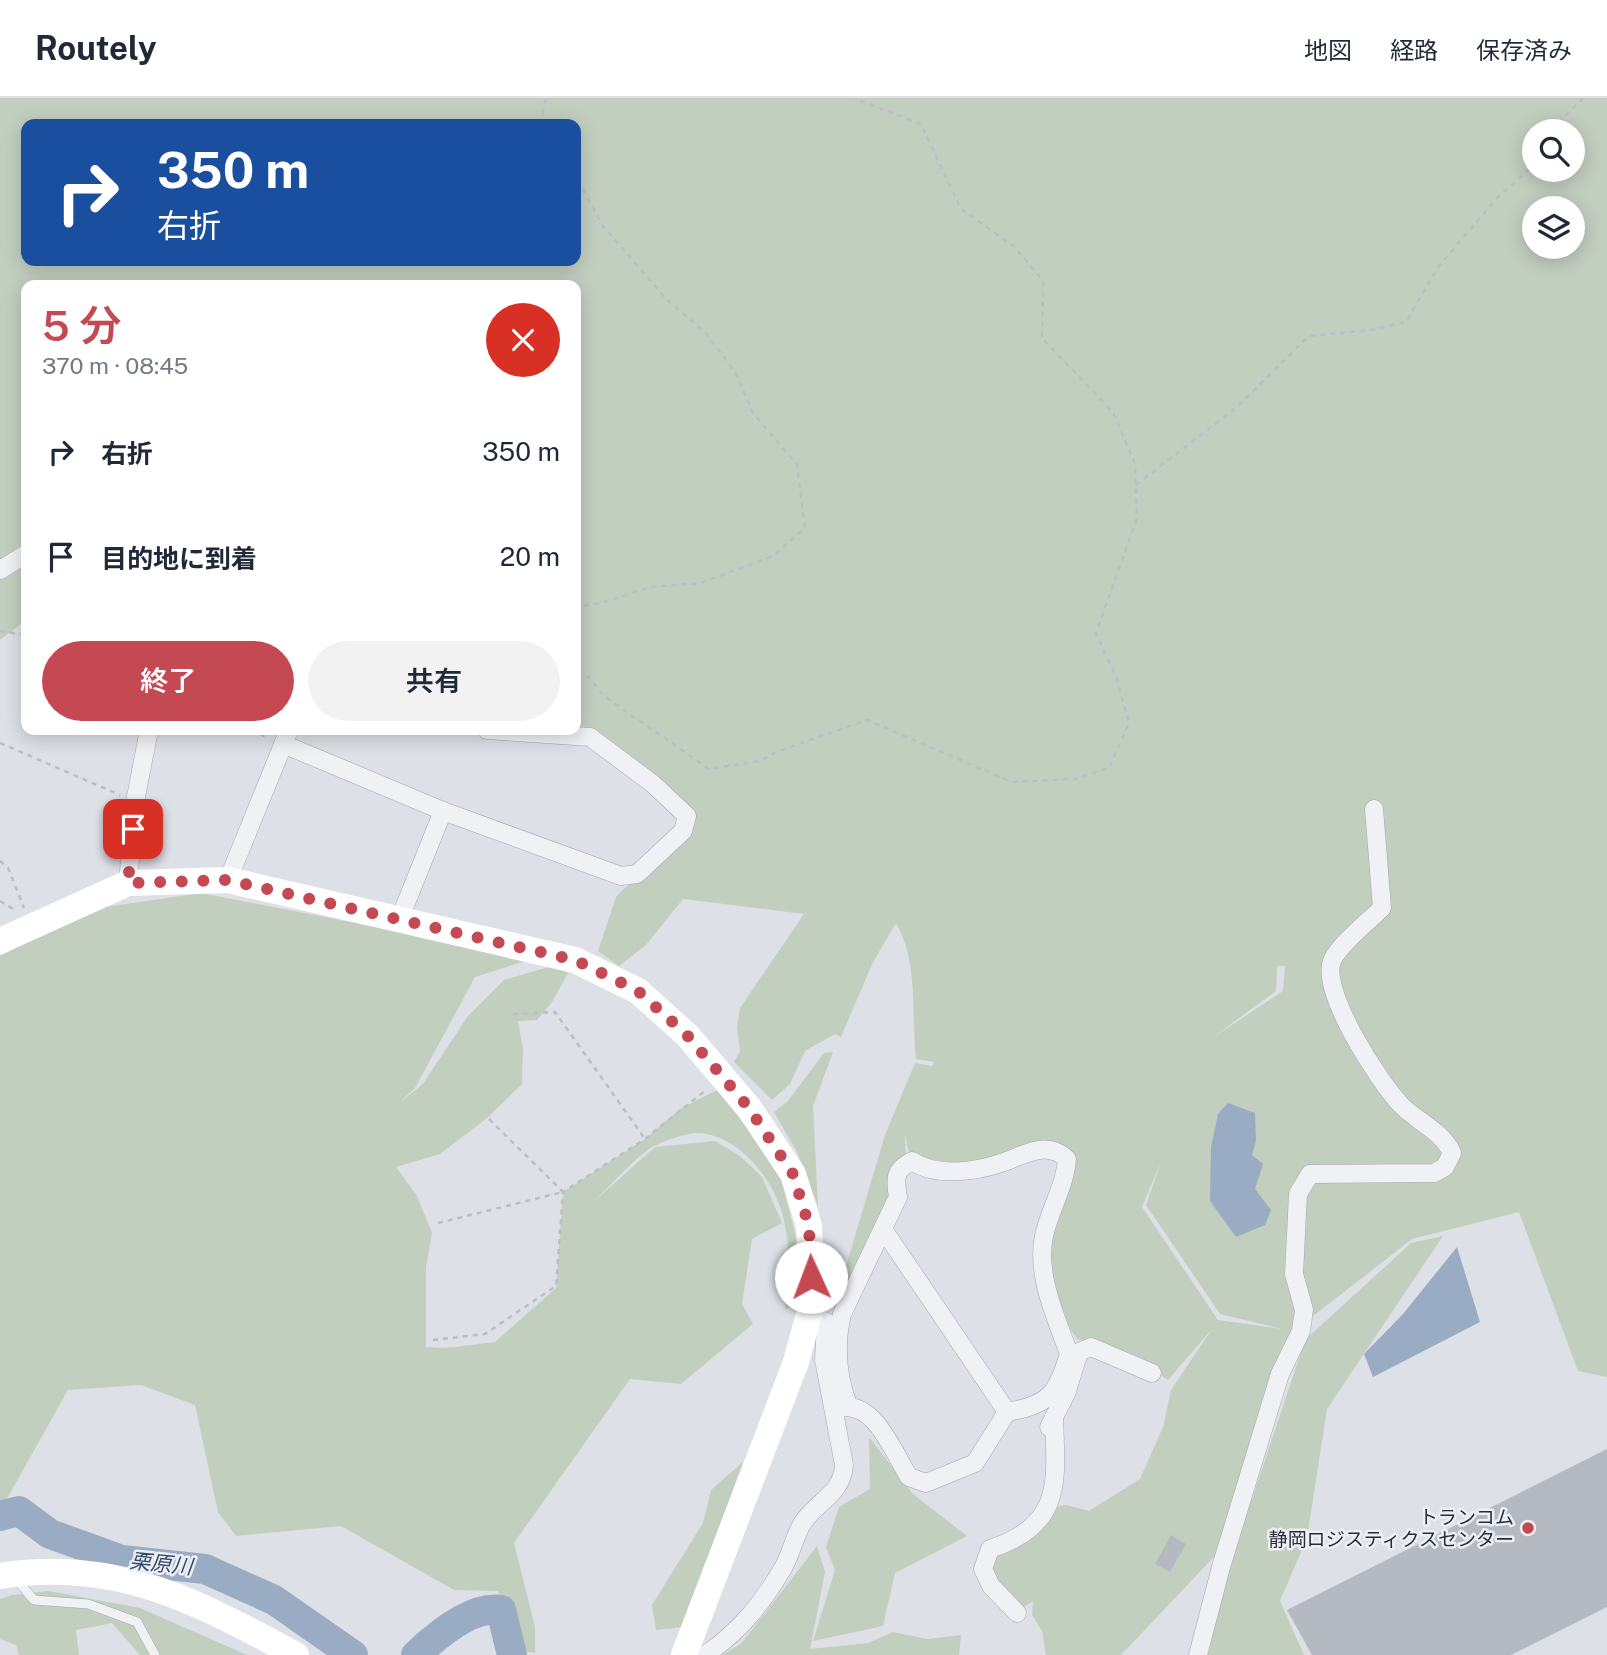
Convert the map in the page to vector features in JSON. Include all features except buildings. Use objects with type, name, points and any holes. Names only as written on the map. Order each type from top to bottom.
[{"type":"street","points":[[0,570],[21,557]]},
{"type":"street","points":[[128,883],[135,802],[148,735]]},
{"type":"street","points":[[228,880],[286,737],[443,811],[621,876],[638,874],[683,831],[687,816],[653,784],[590,737],[560,735]]},
{"type":"street","points":[[1198,1655],[1221,1567],[1280,1374],[1301,1331],[1304,1310],[1293,1274],[1298,1194],[1310,1174],[1434,1173],[1445,1167],[1452,1153],[1440,1135],[1401,1105],[1382,1080],[1345,1020],[1329,979],[1332,959],[1382,908],[1374,809]]},
{"type":"street","points":[[400,918],[443,811]]},
{"type":"street","points":[[0,941],[128,883],[228,880],[575,960],[638,991],[687,1035],[749,1108],[793,1174],[809,1226],[809,1314],[796,1362],[684,1655]]},
{"type":"street","points":[[705,1655],[747,1622],[784,1567],[802,1524],[838,1488],[844,1465],[837,1334],[842,1314],[898,1197],[895,1179],[901,1167],[912,1161],[923,1169],[939,1172],[1000,1164],[1032,1150],[1061,1153],[1067,1159],[1066,1178],[1044,1235],[1042,1267],[1071,1359],[1070,1382],[1047,1432],[1045,1458]]},
{"type":"street","points":[[883,1230],[1007,1412]]},
{"type":"street","points":[[809,1314],[826,1322],[824,1360],[841,1407]]},
{"type":"street","points":[[841,1407],[860,1408],[872,1417],[909,1478],[918,1483],[926,1483],[975,1463],[1007,1412],[1042,1404],[1052,1395],[1071,1359],[1079,1352],[1091,1347],[1152,1373]]},
{"type":"street","points":[[1017,1613],[991,1586],[983,1569],[990,1549],[1019,1538],[1042,1514],[1052,1496],[1056,1484],[1054,1417]]},
{"type":"street","points":[[10,1574],[85,1573],[150,1585],[206,1606],[296,1655]]},
{"type":"lane","points":[[10,1574],[34,1600],[88,1604],[137,1622],[155,1655]]},
{"type":"path","points":[[541,119],[546,98]]},
{"type":"path","points":[[581,678],[589,677],[604,696],[709,769],[760,761],[776,752],[867,720],[1012,782],[1075,779],[1109,768],[1129,723],[1116,677],[1096,633],[1137,518],[1135,464],[1113,412],[1042,338],[1043,281],[1016,247],[961,209],[921,124],[854,98]]},
{"type":"path","points":[[1561,119],[1583,98]]},
{"type":"path","points":[[1136,485],[1237,407],[1309,336],[1370,330],[1406,322],[1438,267],[1497,198],[1522,176]]},
{"type":"path","points":[[581,187],[603,226],[666,299],[706,333],[736,374],[753,413],[797,465],[804,527],[773,556],[701,583],[650,587],[601,603],[581,606]]},
{"type":"path","points":[[0,631],[21,634]]},
{"type":"path","points":[[0,743],[135,802]]},
{"type":"path","points":[[0,861],[8,868],[27,916],[0,901]]},
{"type":"path","points":[[513,1014],[555,1012],[645,1139]]},
{"type":"path","points":[[438,1223],[563,1192],[645,1139],[722,1076]]},
{"type":"path","points":[[433,1340],[485,1334],[556,1286],[563,1192],[489,1119]]},
{"type":"green space","points":[[0,98],[1607,98],[1607,1377],[1578,1371],[1519,1212],[1412,1239],[1294,1331],[1229,1541],[1121,1655],[1046,1655],[1042,1631],[1032,1615],[1033,1601],[1021,1609],[983,1569],[1045,1509],[1066,1505],[1089,1511],[1140,1479],[1163,1427],[1171,1390],[1212,1329],[1168,1380],[1112,1346],[1077,1339],[1061,1315],[1047,1244],[1068,1191],[1053,1151],[923,1169],[909,1153],[905,1134],[906,1159],[896,1200],[826,1334],[885,1135],[915,1063],[932,1066],[934,1062],[916,1059],[911,972],[903,938],[896,923],[873,962],[841,1037],[835,1034],[805,1051],[790,1084],[772,1100],[734,1062],[740,1051],[737,1027],[740,1008],[804,914],[683,899],[646,945],[619,966],[598,951],[616,897],[692,820],[581,734],[581,280],[21,280],[21,624],[0,640]],"holes":[[[1277,966],[1285,966],[1283,991],[1212,1038],[1276,991]],[[1161,1162],[1146,1205],[1220,1314],[1282,1329],[1218,1320],[1142,1207]]]},
{"type":"green space","points":[[201,893],[535,958],[475,977],[415,1088],[399,1103],[422,1085],[468,1016],[504,980],[552,966],[568,973],[552,1002],[537,1020],[518,1021],[523,1049],[522,1084],[487,1118],[440,1154],[396,1167],[417,1196],[432,1233],[426,1268],[426,1347],[446,1348],[495,1342],[556,1288],[563,1192],[645,1139],[680,1109],[717,1090],[778,1166],[799,1249],[797,1302],[785,1310],[788,1246],[781,1210],[766,1179],[744,1153],[730,1143],[716,1136],[695,1133],[658,1144],[639,1157],[591,1204],[655,1147],[715,1141],[740,1156],[762,1177],[782,1223],[752,1239],[742,1304],[753,1324],[681,1384],[630,1379],[514,1543],[535,1627],[535,1653],[520,1650],[498,1591],[454,1590],[341,1526],[236,1536],[218,1512],[195,1405],[141,1385],[68,1390],[0,1511],[0,956],[91,909]]},
{"type":"green space","points":[[833,1052],[813,1106],[818,1206],[797,1152],[774,1112],[787,1102],[824,1053]]},
{"type":"green space","points":[[1443,1236],[1327,1409],[1307,1538],[1280,1601],[1304,1655],[1206,1655],[1224,1583],[1305,1340],[1411,1243]]},
{"type":"green space","points":[[869,1437],[913,1494],[967,1536],[895,1573],[883,1626],[813,1641],[835,1570],[826,1547],[839,1507],[870,1489]]},
{"type":"green space","points":[[743,1462],[683,1627],[656,1630],[652,1605],[703,1523],[711,1490]]},
{"type":"green space","points":[[817,1546],[825,1572],[810,1649],[868,1643],[893,1632],[928,1639],[961,1635],[959,1655],[722,1655],[741,1644]]},
{"type":"green space","points":[[49,1591],[140,1608],[247,1655],[140,1655],[112,1623],[76,1630],[79,1655],[19,1655],[16,1645],[0,1639],[0,1599]]},
{"type":"water","points":[[1228,1103],[1255,1113],[1256,1141],[1252,1155],[1263,1164],[1255,1189],[1271,1210],[1265,1225],[1236,1237],[1210,1201],[1211,1147],[1218,1114]]},
{"type":"water","points":[[1457,1247],[1480,1322],[1373,1377],[1364,1354],[1403,1314]]},
{"type":"waterway","name":"栗原川","points":[[0,1516],[19,1511],[50,1534],[122,1560],[205,1569],[274,1600],[353,1655]]},
{"type":"waterway","name":"栗原川","points":[[416,1655],[455,1624],[478,1612],[490,1610],[501,1610],[512,1655]]},
{"type":"place","name":"トランコム 静岡ロジスティクスセンター","points":[[1528,1528]]},
{"type":"route","points":[[133,829],[128,883],[172,879],[228,880],[575,960],[638,991],[687,1035],[749,1108],[793,1174],[809,1226],[811,1277]]}]
